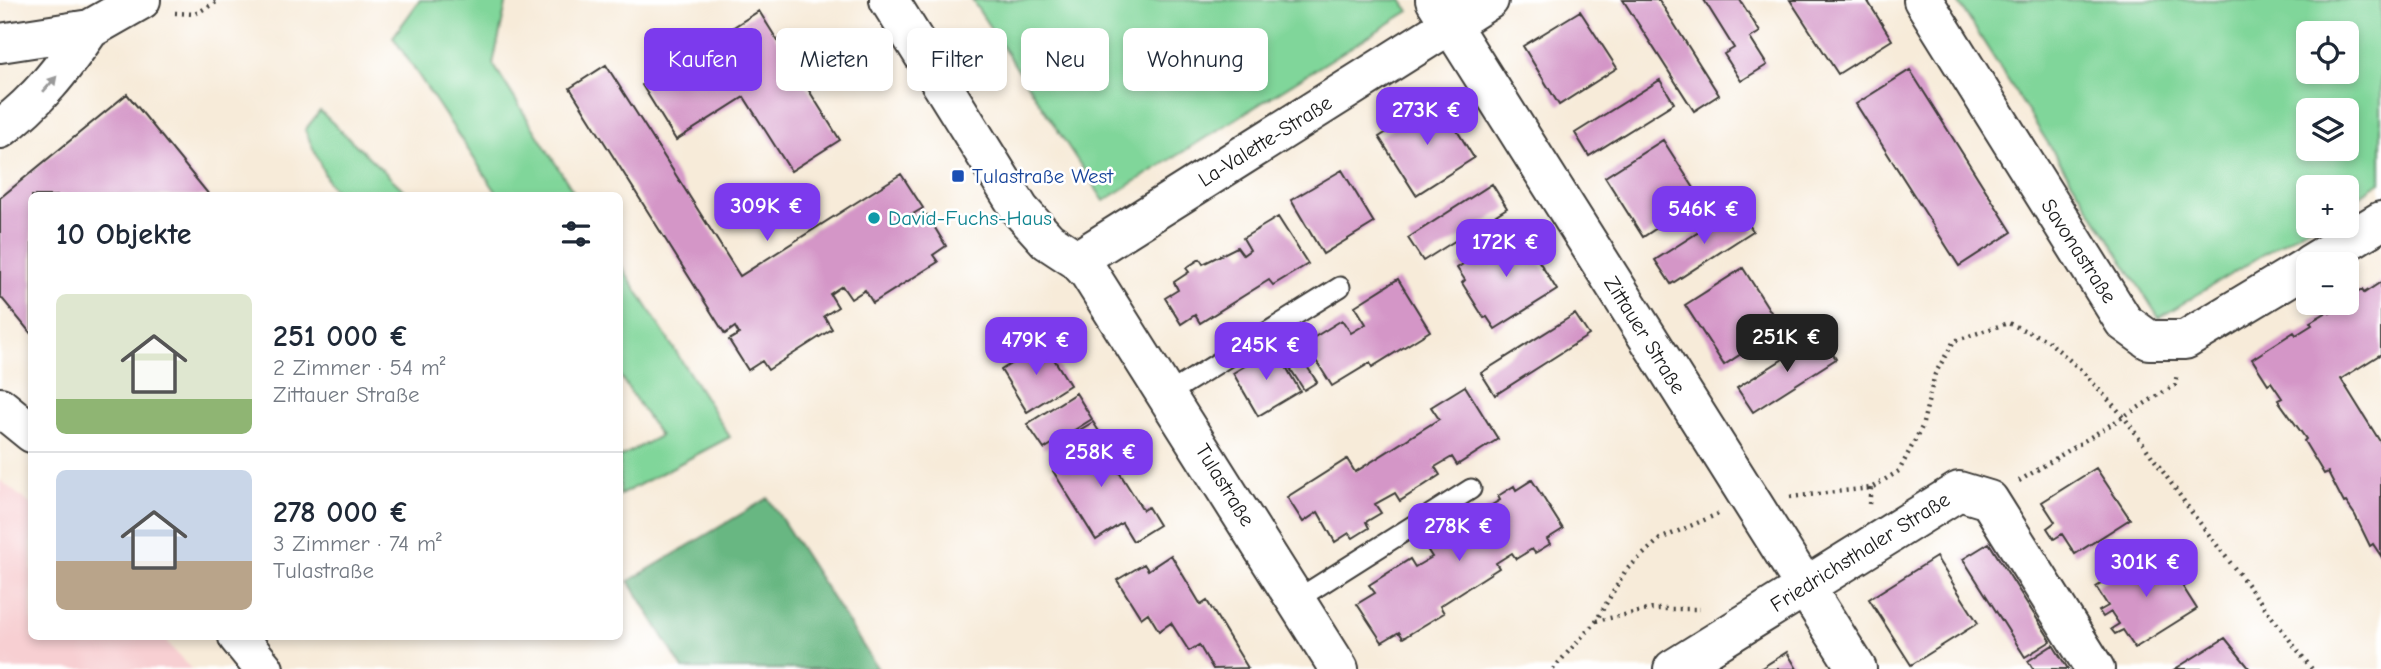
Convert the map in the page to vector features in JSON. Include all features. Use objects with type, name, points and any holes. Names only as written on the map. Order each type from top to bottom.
[{"type":"street","points":[[0,43],[90,29],[141,0]]},
{"type":"street","name":"Tulastraße","points":[[889,0],[1020,210],[1048,242],[1077,260],[1090,274],[1339,669]]},
{"type":"street","name":"La-Valette-Straße","points":[[1077,260],[1443,12],[1489,0]]},
{"type":"street","name":"Savonastraße","points":[[1923,0],[2124,322],[2149,340],[2185,340]]},
{"type":"street","name":"Zittauer Straße","points":[[1443,12],[1748,500],[1857,669]]},
{"type":"street","points":[[0,130],[29,107],[47,88],[90,29]]},
{"type":"street","points":[[2330,252],[2381,221]]},
{"type":"street","points":[[2185,340],[2296,273]]},
{"type":"street","points":[[0,407],[28,430]]},
{"type":"street","name":"Friedrichsthaler Straße","points":[[1672,669],[1959,491],[1989,500]]},
{"type":"street","points":[[1989,500],[2095,669]]},
{"type":"lane","points":[[1168,394],[1340,287]]},
{"type":"lane","points":[[1296,600],[1471,489]]},
{"type":"path","points":[[1553,669],[1596,621],[1626,570],[1660,540],[1748,500],[1871,488],[1899,471],[1922,427],[1935,374],[1954,341],[2008,323],[2047,340],[2083,372],[2124,416],[2193,514],[2312,669]]},
{"type":"path","points":[[1989,500],[2175,385],[2185,340]]},
{"type":"path","points":[[1865,516],[1871,488]]},
{"type":"path","points":[[1596,621],[1652,609],[1704,610]]},
{"type":"shaded area","points":[[0,480],[28,503],[28,640],[165,640],[191,669],[0,669]]},
{"type":"green space","points":[[420,0],[507,0],[493,64],[573,192],[496,192],[393,37]]},
{"type":"green space","points":[[972,0],[1402,0],[1409,11],[1104,201],[1032,91],[1109,91],[1109,28],[1021,28],[1021,75],[1007,53],[1007,28],[990,28]]},
{"type":"green space","points":[[1957,0],[2381,0],[2381,182],[2359,196],[2359,175],[2296,175],[2296,235],[2159,318]]},
{"type":"green space","points":[[320,111],[406,192],[336,192],[328,182],[305,130]]},
{"type":"green space","points":[[623,269],[730,437],[623,493],[623,455],[660,436],[623,380]]},
{"type":"green space","points":[[768,498],[878,669],[683,669],[629,581]]},
{"type":"building","points":[[1623,0],[1659,0],[1719,95],[1694,111]]},
{"type":"building","points":[[1704,0],[1740,0],[1760,32],[1750,38],[1767,65],[1741,81],[1724,54],[1734,48]]},
{"type":"building","points":[[1790,0],[1867,0],[1892,40],[1838,74]]},
{"type":"building","points":[[759,11],[776,38],[776,91],[809,91],[840,140],[791,171],[744,97],[676,140],[646,91],[762,91],[762,28],[732,28]]},
{"type":"building","points":[[1580,11],[1617,68],[1559,105],[1523,46]]},
{"type":"building","name":"David-Fuchs-Haus","points":[[606,65],[740,276],[901,174],[923,208],[913,214],[918,221],[927,215],[946,246],[933,255],[938,262],[873,303],[865,290],[851,299],[842,286],[830,294],[838,307],[824,316],[832,329],[768,370],[762,361],[748,370],[729,340],[739,334],[735,327],[725,334],[570,88]]},
{"type":"building","points":[[1910,70],[2012,232],[1959,266],[1856,104]]},
{"type":"building","points":[[1660,80],[1674,103],[1589,156],[1575,133]]},
{"type":"building","points":[[127,94],[207,192],[28,192],[28,330],[0,296],[0,198]]},
{"type":"building","points":[[1438,100],[1474,158],[1416,195],[1379,137]]},
{"type":"building","points":[[1663,140],[1701,199],[1643,237],[1605,177]]},
{"type":"building","points":[[1342,170],[1374,223],[1323,254],[1291,200]]},
{"type":"building","points":[[1492,184],[1507,208],[1423,261],[1408,238]]},
{"type":"building","points":[[1738,207],[1753,231],[1671,284],[1655,260]]},
{"type":"building","points":[[1278,217],[1308,264],[1273,285],[1269,280],[1200,323],[1195,315],[1181,324],[1165,298],[1178,290],[1174,282],[1189,272],[1186,268],[1200,259],[1203,264],[1237,247],[1243,255],[1250,250],[1243,238]]},
{"type":"building","points":[[1518,228],[1557,290],[1495,329],[1487,317],[1484,318],[1462,283],[1465,280],[1457,268]]},
{"type":"building","points":[[1743,268],[1781,328],[1724,365],[1685,305]]},
{"type":"building","points":[[1398,279],[1430,331],[1372,367],[1370,363],[1332,386],[1305,343],[1342,320],[1351,333],[1366,324],[1355,306]]},
{"type":"building","points":[[2381,282],[2381,354],[2341,379],[2381,443],[2381,556],[2373,544],[2370,546],[2355,515],[2346,502],[2344,503],[2328,472],[2324,474],[2304,441],[2306,439],[2278,400],[2282,398],[2271,382],[2268,384],[2252,359],[2294,332],[2296,335],[2312,325],[2310,322],[2322,315],[2359,315],[2359,292],[2362,290],[2364,293]]},
{"type":"building","points":[[1575,314],[1589,335],[1495,395],[1481,373]]},
{"type":"building","points":[[1821,335],[1836,359],[1753,412],[1737,388]]},
{"type":"building","points":[[1044,343],[1070,385],[1027,412],[1001,370]]},
{"type":"building","points":[[1275,348],[1300,391],[1258,416],[1233,373]]},
{"type":"building","points":[[1299,354],[1317,382],[1304,390],[1286,362]]},
{"type":"building","points":[[1465,386],[1498,439],[1457,465],[1452,457],[1435,467],[1440,475],[1400,501],[1395,493],[1375,504],[1381,513],[1366,522],[1369,528],[1353,538],[1349,533],[1335,542],[1318,512],[1303,522],[1287,497],[1347,459],[1355,472],[1439,419],[1431,407]]},
{"type":"building","points":[[1076,393],[1092,419],[1044,449],[1027,424]]},
{"type":"building","points":[[1093,422],[1104,439],[1100,442],[1143,510],[1148,507],[1159,525],[1133,541],[1122,523],[1096,540],[1053,471],[1079,455],[1068,437]]},
{"type":"building","points":[[2096,468],[2130,519],[2075,554],[2062,534],[2054,539],[2047,528],[2055,522],[2042,502]]},
{"type":"building","points":[[1532,480],[1563,529],[1547,539],[1550,544],[1535,553],[1532,549],[1516,559],[1512,553],[1496,563],[1499,568],[1440,606],[1444,613],[1403,638],[1399,632],[1382,642],[1357,604],[1375,593],[1369,585],[1410,559],[1415,567],[1432,557],[1427,549],[1470,521],[1477,533],[1493,523],[1485,509],[1500,500],[1498,496],[1514,486],[1516,490]]},
{"type":"building","points":[[1989,543],[2051,641],[2025,657],[1963,559]]},
{"type":"building","points":[[2159,549],[2174,574],[2178,572],[2186,585],[2183,587],[2197,609],[2135,648],[2123,630],[2115,634],[2111,629],[2119,624],[2111,612],[2103,617],[2099,611],[2108,606],[2096,587]]},
{"type":"building","points":[[1171,555],[1201,605],[1207,601],[1248,668],[1213,669],[1199,645],[1189,651],[1171,623],[1159,631],[1148,613],[1141,618],[1117,580],[1144,564],[1148,570]]},
{"type":"building","points":[[1936,557],[1978,623],[1911,665],[1869,599]]},
{"type":"building","points":[[2225,638],[2250,669],[2175,669]]},
{"type":"building","points":[[2053,645],[2068,669],[2033,669],[2028,661]]},
{"type":"building","points":[[1787,652],[1797,669],[1760,669]]},
{"type":"place","name":"Tulastraße West","points":[[958,176]]},
{"type":"place","name":"David-Fuchs-Haus","points":[[874,218]]}]
